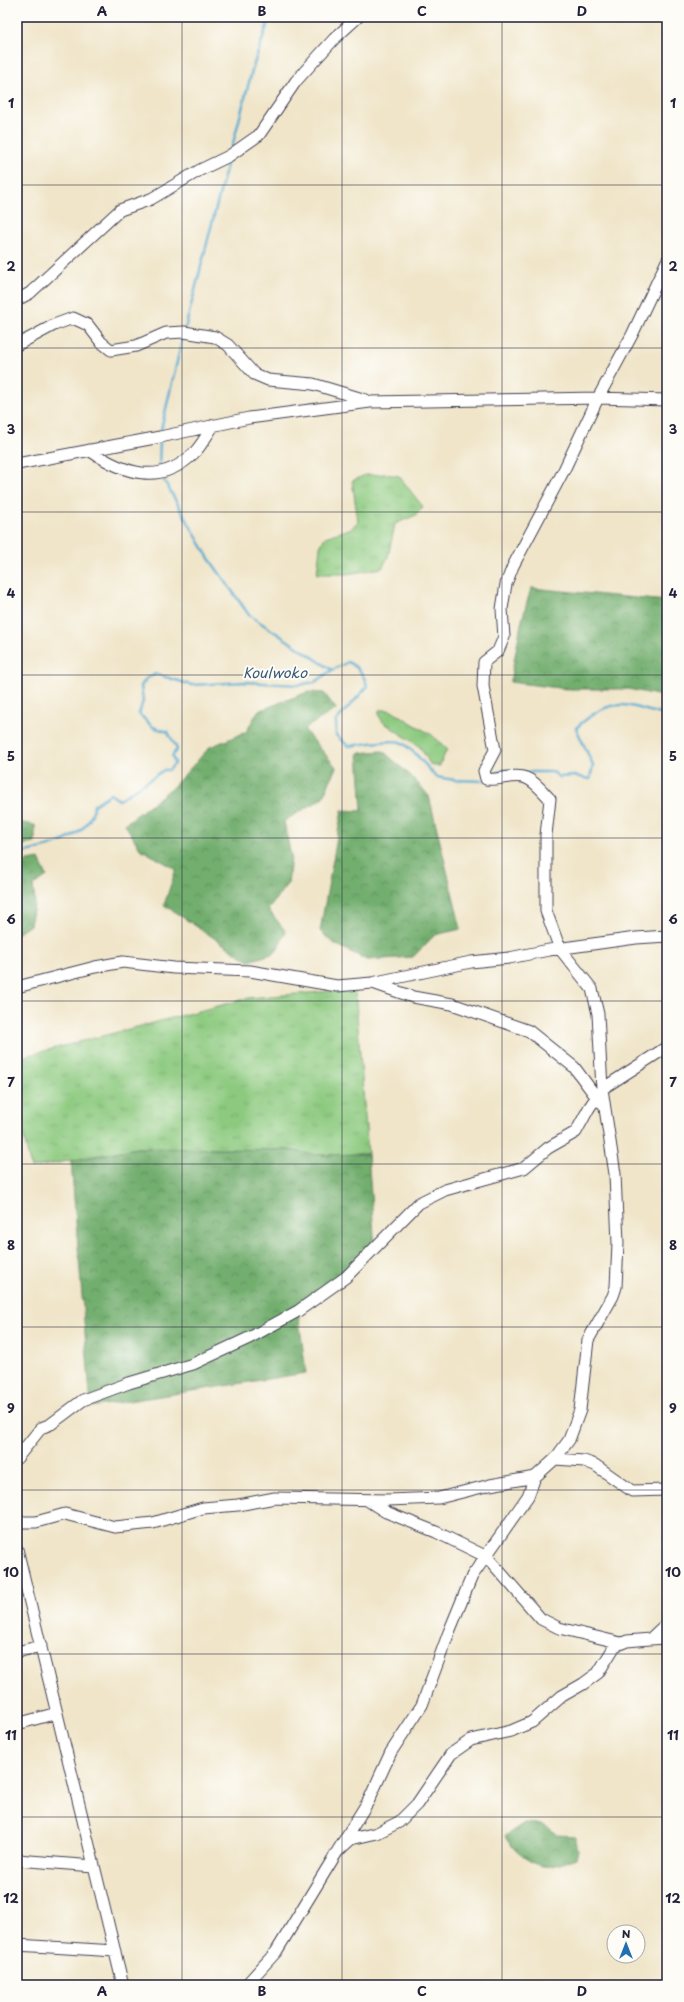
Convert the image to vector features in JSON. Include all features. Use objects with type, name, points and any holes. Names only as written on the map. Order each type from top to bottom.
[{"type":"street","points":[[17,300],[30,293],[120,210],[151,199],[200,170],[229,156],[259,135],[296,81],[334,39],[358,17]]},
{"type":"street","points":[[246,1985],[276,1952],[369,1800],[390,1752],[422,1706],[472,1576],[485,1556],[501,1537],[528,1496],[535,1477],[555,1459],[569,1440],[580,1410],[588,1340],[616,1287],[618,1243],[615,1174],[605,1109],[599,1093],[598,1014],[592,989],[560,949],[546,911],[546,835],[550,799],[527,778],[486,779],[484,772],[495,750],[483,686],[483,671],[484,662],[498,651],[504,637],[502,609],[506,584],[513,566],[564,470],[598,398],[632,335],[667,261]]},
{"type":"street","points":[[17,345],[54,325],[74,318],[88,325],[101,342],[111,350],[136,346],[166,333],[184,332],[215,337],[228,345],[254,374],[268,380],[313,384],[370,402]]},
{"type":"street","points":[[17,464],[249,418],[370,402],[598,398],[667,400]]},
{"type":"street","points":[[89,450],[108,463],[126,471],[144,474],[159,472],[175,467],[194,453],[214,426]]},
{"type":"street","points":[[17,987],[95,967],[123,962],[174,968],[250,971],[337,986],[372,983],[471,962],[509,958],[636,938],[667,936]]},
{"type":"street","points":[[372,983],[413,997],[452,1004],[529,1031],[574,1067],[599,1093]]},
{"type":"street","points":[[17,1458],[41,1428],[51,1424],[84,1400],[129,1383],[193,1364],[251,1337],[298,1310],[346,1277],[419,1203],[445,1190],[524,1168],[548,1148],[576,1132],[599,1093],[667,1047]]},
{"type":"street","points":[[555,1459],[584,1461],[595,1465],[632,1492],[667,1490]]},
{"type":"street","points":[[17,1522],[36,1522],[66,1514],[115,1527],[152,1523],[203,1508],[238,1505],[274,1498],[439,1498],[490,1485],[535,1477]]},
{"type":"street","points":[[367,1499],[386,1512],[436,1532],[485,1556],[541,1620],[559,1628],[621,1643],[667,1638]]},
{"type":"street","points":[[17,1549],[21,1583],[41,1646],[123,1985]]},
{"type":"street","points":[[650,1639],[667,1623]]},
{"type":"street","points":[[337,1852],[351,1839],[377,1833],[400,1822],[417,1804],[451,1754],[458,1748],[471,1740],[511,1731],[532,1722],[562,1696],[583,1684],[598,1672],[611,1650],[621,1643]]},
{"type":"street","points":[[17,1652],[41,1646]]},
{"type":"street","points":[[17,1724],[57,1713]]},
{"type":"street","points":[[17,1860],[94,1866]]},
{"type":"street","points":[[17,1945],[115,1951]]},
{"type":"green space","points":[[384,474],[399,476],[423,507],[416,515],[395,524],[388,557],[382,568],[347,574],[317,574],[320,547],[325,537],[352,528],[358,521],[352,481],[365,475]]},
{"type":"green space","points":[[531,588],[667,601],[667,697],[628,689],[567,689],[510,682],[521,624]]},
{"type":"green space","points":[[308,692],[324,693],[336,709],[304,729],[336,767],[323,798],[284,821],[291,857],[288,883],[268,909],[286,932],[275,953],[249,961],[164,905],[176,869],[140,849],[125,824],[172,788],[210,747],[246,732],[258,711]]},
{"type":"green space","points":[[379,710],[390,710],[432,735],[447,749],[439,767],[430,764],[420,747],[383,722],[379,716]]},
{"type":"green space","points":[[383,751],[411,776],[429,796],[461,929],[435,935],[413,957],[367,960],[333,943],[320,931],[342,810],[362,811],[358,753]]},
{"type":"green space","points":[[17,822],[35,825],[35,843],[17,846]]},
{"type":"green space","points":[[39,859],[47,876],[33,886],[35,900],[30,925],[17,934],[17,863]]},
{"type":"green space","points":[[355,989],[368,1154],[316,1155],[288,1150],[137,1148],[31,1168],[17,1108],[17,1058],[249,998]]},
{"type":"green space","points":[[137,1148],[288,1150],[317,1155],[368,1154],[375,1248],[298,1311],[306,1373],[91,1407],[71,1161]]},
{"type":"green space","points":[[524,1823],[537,1824],[546,1827],[556,1835],[575,1836],[578,1851],[576,1858],[552,1866],[545,1866],[538,1865],[525,1858],[508,1842],[505,1836]]},
{"type":"waterway","points":[[231,151],[253,67],[270,17]]},
{"type":"waterway","points":[[185,329],[228,161]]},
{"type":"waterway","points":[[160,434],[183,336]]},
{"type":"waterway","points":[[159,468],[160,441]]},
{"type":"waterway","points":[[161,475],[208,557],[249,615],[332,670]]},
{"type":"waterway","name":"Koulwoko","points":[[17,854],[53,845],[76,834],[84,827],[91,817],[94,805],[110,794],[119,800],[164,770],[169,770],[175,763],[172,756],[177,749],[168,732],[153,727],[139,714],[143,701],[141,686],[147,678],[156,674],[191,685],[245,682],[299,685],[315,682],[332,670],[348,662],[355,666],[360,672],[365,679],[367,687],[336,721],[336,735],[348,746],[382,742],[400,742],[414,753],[436,777],[455,780],[483,781]]},
{"type":"waterway","name":"Koulwoko","points":[[523,772],[553,772],[559,777],[574,776],[590,779],[593,765],[576,728],[588,718],[599,711],[619,705],[640,708],[667,716]]},
{"type":"waterway","name":"Koulwoko","points":[[490,775],[505,770],[512,772]]}]
